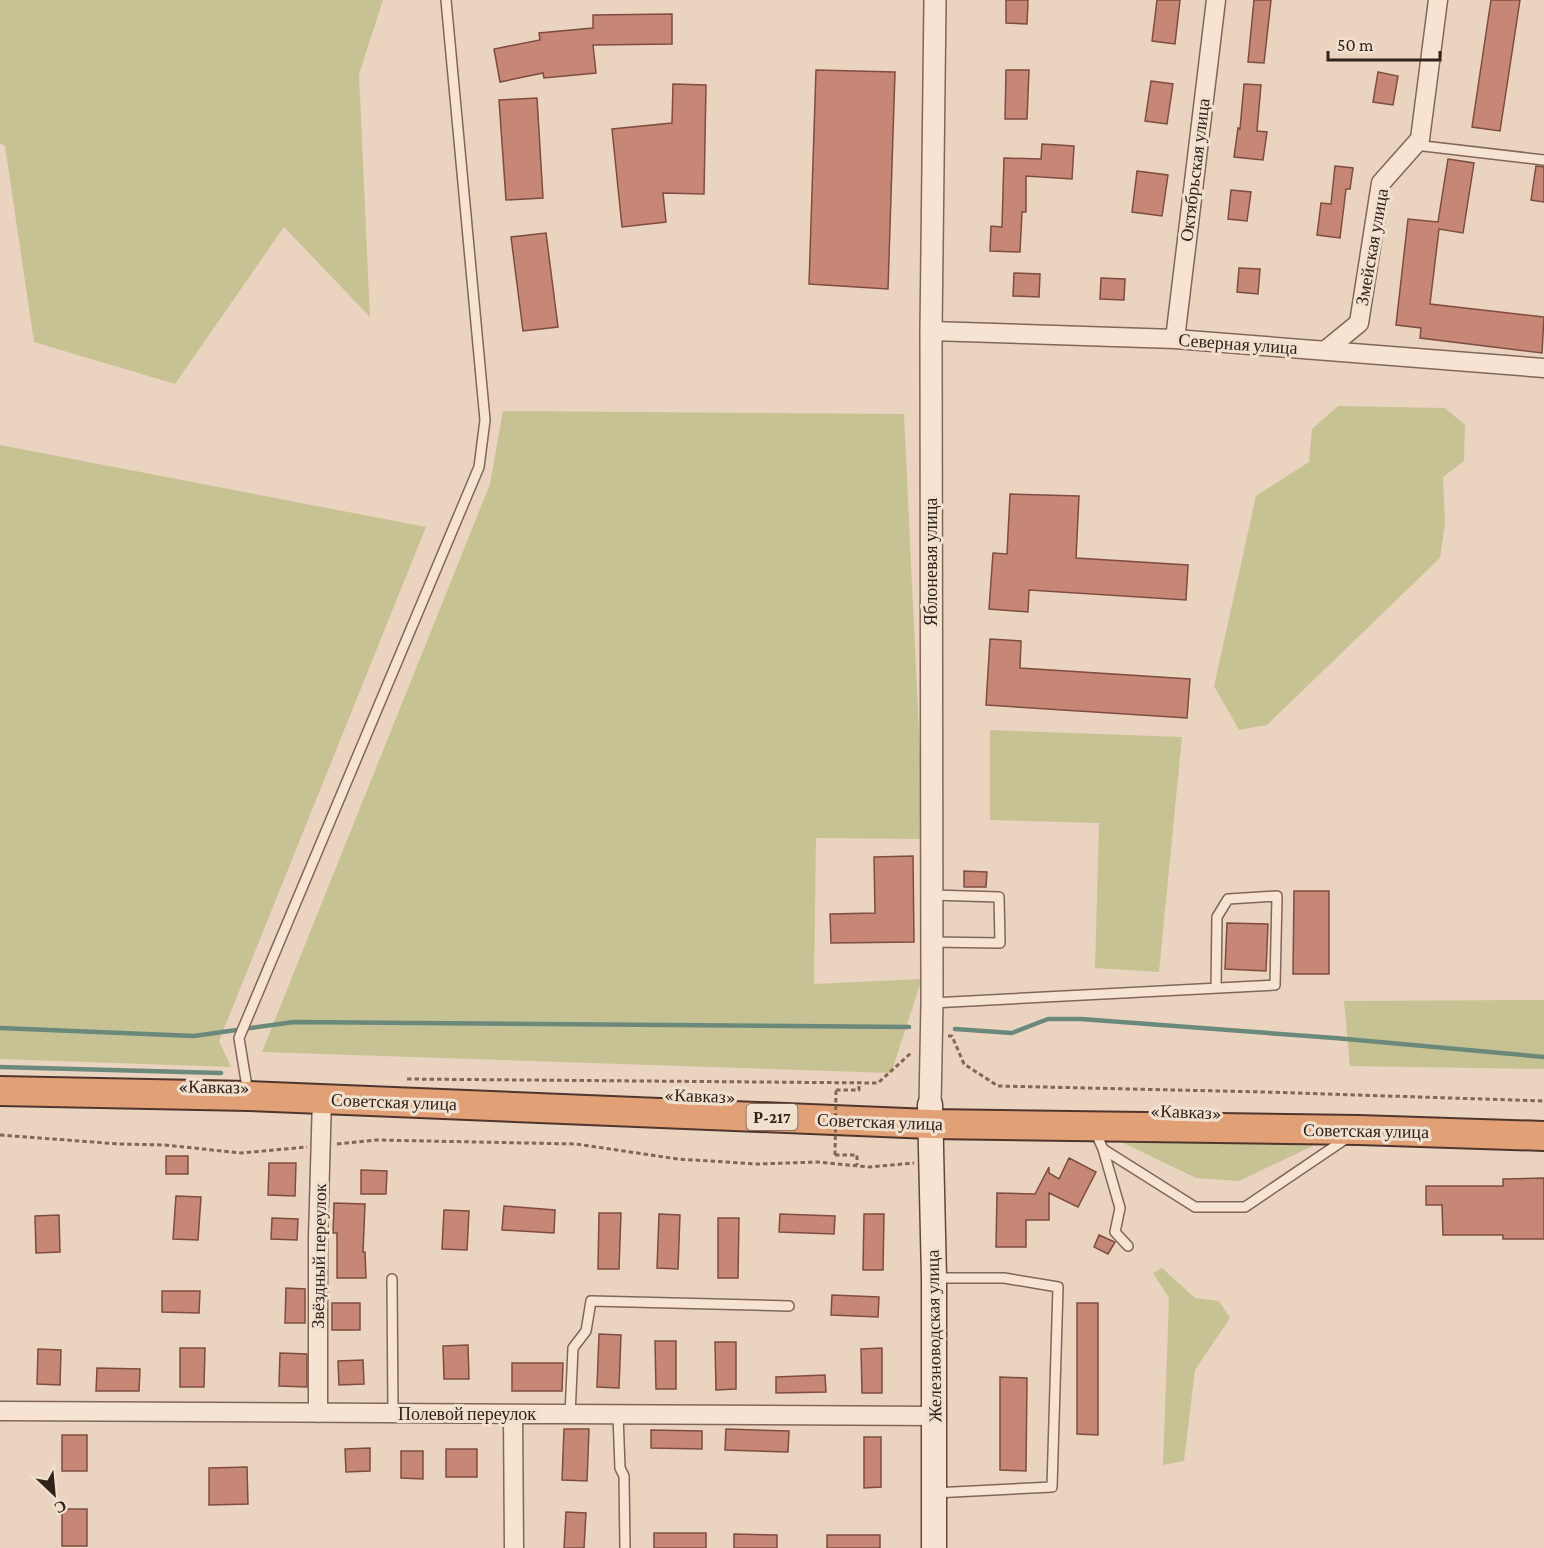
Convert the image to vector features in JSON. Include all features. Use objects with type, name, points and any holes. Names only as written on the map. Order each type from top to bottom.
[{"type":"highway","name":"«Кавказ»","points":[[0,1083],[248,1092],[714,1096],[930,1115],[1544,1120]]},
{"type":"highway","name":"Советская улица","points":[[0,1091],[248,1092],[322,1099],[930,1115],[1098,1138],[1359,1130],[1544,1136]]},
{"type":"main road","name":"Железноводская улица","points":[[930,1115],[934,1278],[934,1548]]},
{"type":"street","name":"Яблоневая улица","points":[[930,1115],[932,1004],[931,331],[935,0]]},
{"type":"street","name":"Октябрьская улица","points":[[1175,339],[1216,0]]},
{"type":"street","name":"Змейская улица","points":[[1326,350],[1359,323],[1381,183],[1420,139],[1438,0]]},
{"type":"street","name":"Северная улица","points":[[931,331],[1175,339],[1544,368]]},
{"type":"street","name":"Звёздный переулок","points":[[318,1413],[322,1099]]},
{"type":"street","name":"Полевой переулок","points":[[0,1411],[935,1416]]},
{"type":"street","points":[[513,1414],[514,1548]]},
{"type":"lane","points":[[248,1092],[239,1038],[479,467],[485,420],[446,0]]},
{"type":"lane","points":[[1414,145],[1544,160]]},
{"type":"lane","points":[[932,895],[999,897],[1000,943],[932,942]]},
{"type":"lane","points":[[932,1004],[1275,985],[1277,896],[1228,899],[1217,917],[1216,988]]},
{"type":"lane","points":[[1098,1138],[1195,1207],[1245,1207],[1359,1130]]},
{"type":"lane","points":[[1098,1138],[1120,1208],[1115,1232],[1128,1246]]},
{"type":"lane","points":[[934,1278],[1004,1278],[1058,1287],[1052,1487],[934,1493]]},
{"type":"lane","points":[[392,1279],[393,1413]]},
{"type":"lane","points":[[570,1415],[573,1348],[586,1331],[591,1301],[789,1306]]},
{"type":"lane","points":[[618,1415],[620,1468],[624,1476],[625,1548]]},
{"type":"path","points":[[400,1079],[878,1083],[912,1053],[914,1035],[931,1035],[952,1036],[964,1064],[998,1086],[1544,1101]]},
{"type":"path","points":[[857,1166],[857,1155],[835,1155],[836,1090],[859,1090],[859,1083]]},
{"type":"path","points":[[0,1135],[241,1152],[376,1140],[576,1144],[678,1159],[757,1164],[817,1162],[869,1167],[930,1162]]},
{"type":"shaded area","points":[[0,0],[383,0],[359,74],[370,317],[284,227],[175,384],[34,342],[5,146],[0,143]]},
{"type":"shaded area","points":[[1338,406],[1445,408],[1465,425],[1464,461],[1443,477],[1445,523],[1440,558],[1267,725],[1239,730],[1214,686],[1256,496],[1309,462],[1312,429]]},
{"type":"shaded area","points":[[503,411],[904,414],[924,839],[816,838],[814,984],[922,979],[891,1073],[262,1052],[490,484]]},
{"type":"shaded area","points":[[0,445],[426,527],[219,1041],[231,1067],[0,1059]]},
{"type":"shaded area","points":[[990,730],[1182,737],[1159,972],[1095,968],[1099,823],[990,820]]},
{"type":"shaded area","points":[[1544,1000],[1544,1069],[1350,1066],[1344,1001]]},
{"type":"shaded area","points":[[1113,1138],[1323,1141],[1239,1181],[1196,1178]]},
{"type":"shaded area","points":[[1162,1268],[1195,1298],[1219,1301],[1230,1318],[1195,1370],[1184,1461],[1163,1465],[1169,1298],[1153,1273]]},
{"type":"building","points":[[1006,0],[1028,0],[1027,24],[1006,23]]},
{"type":"building","points":[[1157,0],[1180,0],[1175,44],[1152,41]]},
{"type":"building","points":[[1254,0],[1271,0],[1264,63],[1248,62]]},
{"type":"building","points":[[1491,0],[1520,0],[1500,131],[1472,127]]},
{"type":"building","points":[[672,14],[672,44],[593,45],[596,73],[544,78],[543,73],[500,82],[494,49],[540,40],[539,33],[593,28],[593,15]]},
{"type":"building","points":[[816,70],[895,72],[888,289],[809,284]]},
{"type":"building","points":[[1006,70],[1029,70],[1027,119],[1005,119]]},
{"type":"building","points":[[1378,72],[1398,76],[1393,105],[1373,102]]},
{"type":"building","points":[[1151,81],[1173,84],[1167,124],[1145,121]]},
{"type":"building","points":[[673,84],[706,85],[704,194],[663,193],[666,222],[622,227],[612,129],[672,123]]},
{"type":"building","points":[[1244,84],[1261,85],[1257,131],[1267,132],[1263,160],[1234,157],[1238,128],[1240,129]]},
{"type":"building","points":[[537,98],[543,198],[506,200],[499,100]]},
{"type":"building","points":[[1042,144],[1074,146],[1072,179],[1026,176],[1026,212],[1022,212],[1020,252],[990,251],[991,226],[1002,227],[1004,158],[1041,159]]},
{"type":"building","points":[[1448,159],[1474,163],[1463,233],[1439,229],[1430,304],[1544,317],[1542,353],[1420,338],[1421,328],[1396,325],[1408,219],[1438,222]]},
{"type":"building","points":[[1335,166],[1353,168],[1350,189],[1346,189],[1340,238],[1317,235],[1321,203],[1331,204]]},
{"type":"building","points":[[1536,166],[1544,167],[1544,202],[1531,200]]},
{"type":"building","points":[[1137,171],[1168,175],[1162,216],[1132,212]]},
{"type":"building","points":[[1231,190],[1251,192],[1247,221],[1228,219]]},
{"type":"building","points":[[546,233],[558,327],[523,331],[511,237]]},
{"type":"building","points":[[1239,268],[1260,269],[1258,294],[1237,292]]},
{"type":"building","points":[[1014,273],[1040,274],[1039,297],[1013,296]]},
{"type":"building","points":[[1101,278],[1125,279],[1124,300],[1100,299]]},
{"type":"building","points":[[1010,494],[1079,496],[1076,558],[1188,565],[1186,600],[1029,590],[1028,612],[989,609],[993,553],[1007,554]]},
{"type":"building","points":[[990,639],[1021,641],[1020,668],[1190,679],[1187,718],[986,705]]},
{"type":"building","points":[[913,856],[914,942],[831,943],[830,914],[875,913],[874,857]]},
{"type":"building","points":[[964,871],[987,872],[986,887],[964,887]]},
{"type":"building","points":[[1294,891],[1329,891],[1329,974],[1293,974]]},
{"type":"building","points":[[1227,923],[1268,924],[1266,971],[1225,969]]},
{"type":"building","points":[[166,1156],[188,1156],[188,1174],[166,1174]]},
{"type":"building","points":[[1069,1158],[1096,1172],[1078,1207],[1049,1193],[1049,1220],[1026,1220],[1026,1247],[996,1247],[997,1193],[1035,1194],[1049,1167],[1049,1173],[1059,1179]]},
{"type":"building","points":[[269,1163],[296,1163],[295,1196],[268,1195]]},
{"type":"building","points":[[361,1170],[387,1171],[386,1194],[361,1194]]},
{"type":"building","points":[[1544,1178],[1544,1239],[1503,1239],[1503,1235],[1443,1235],[1442,1205],[1426,1205],[1426,1186],[1503,1186],[1503,1179]]},
{"type":"building","points":[[176,1196],[201,1197],[198,1240],[173,1239]]},
{"type":"building","points":[[334,1203],[365,1204],[363,1252],[365,1252],[366,1278],[337,1278],[337,1233],[333,1233]]},
{"type":"building","points":[[504,1206],[555,1210],[554,1233],[502,1230]]},
{"type":"building","points":[[444,1210],[469,1211],[467,1250],[442,1249]]},
{"type":"building","points":[[599,1213],[621,1213],[619,1269],[598,1269]]},
{"type":"building","points":[[659,1214],[680,1215],[678,1269],[657,1268]]},
{"type":"building","points":[[780,1214],[835,1216],[834,1234],[779,1232]]},
{"type":"building","points":[[864,1214],[884,1214],[883,1270],[863,1270]]},
{"type":"building","points":[[59,1215],[60,1252],[36,1253],[35,1216]]},
{"type":"building","points":[[272,1218],[298,1219],[297,1240],[271,1239]]},
{"type":"building","points":[[718,1218],[739,1218],[738,1278],[718,1278]]},
{"type":"building","points":[[1099,1235],[1115,1242],[1108,1254],[1094,1247]]},
{"type":"building","points":[[286,1288],[305,1289],[305,1323],[285,1323]]},
{"type":"building","points":[[162,1291],[200,1291],[199,1313],[162,1312]]},
{"type":"building","points":[[832,1295],[879,1297],[878,1317],[831,1315]]},
{"type":"building","points":[[332,1303],[360,1303],[360,1330],[332,1330]]},
{"type":"building","points":[[1077,1303],[1098,1303],[1098,1435],[1077,1434]]},
{"type":"building","points":[[599,1334],[621,1335],[619,1388],[597,1387]]},
{"type":"building","points":[[655,1341],[676,1341],[676,1389],[656,1389]]},
{"type":"building","points":[[715,1342],[736,1342],[736,1389],[716,1390]]},
{"type":"building","points":[[468,1345],[469,1379],[444,1379],[443,1346]]},
{"type":"building","points":[[180,1348],[205,1348],[204,1387],[180,1387]]},
{"type":"building","points":[[882,1348],[882,1393],[862,1393],[861,1349]]},
{"type":"building","points":[[38,1349],[61,1350],[60,1385],[37,1384]]},
{"type":"building","points":[[280,1353],[307,1354],[307,1387],[279,1386]]},
{"type":"building","points":[[363,1360],[364,1384],[339,1385],[338,1361]]},
{"type":"building","points":[[512,1363],[563,1363],[562,1391],[512,1391]]},
{"type":"building","points":[[97,1368],[140,1369],[139,1391],[96,1391]]},
{"type":"building","points":[[825,1375],[826,1392],[776,1393],[776,1377]]},
{"type":"building","points":[[1000,1377],[1027,1378],[1026,1471],[1000,1470]]},
{"type":"building","points":[[564,1429],[589,1429],[587,1481],[562,1480]]},
{"type":"building","points":[[726,1429],[789,1431],[788,1452],[725,1450]]},
{"type":"building","points":[[651,1430],[702,1431],[702,1449],[651,1448]]},
{"type":"building","points":[[62,1435],[87,1435],[87,1471],[62,1471]]},
{"type":"building","points":[[864,1437],[881,1437],[881,1487],[864,1488]]},
{"type":"building","points":[[370,1448],[370,1471],[346,1472],[345,1449]]},
{"type":"building","points":[[446,1449],[477,1449],[477,1477],[446,1477]]},
{"type":"building","points":[[401,1451],[423,1451],[423,1479],[401,1478]]},
{"type":"building","points":[[247,1467],[248,1504],[209,1505],[209,1468]]},
{"type":"building","points":[[62,1509],[87,1509],[87,1546],[62,1546]]},
{"type":"building","points":[[566,1512],[586,1513],[584,1548],[564,1548]]},
{"type":"building","points":[[654,1533],[706,1533],[706,1548],[654,1548]]},
{"type":"building","points":[[734,1534],[777,1535],[777,1548],[734,1548]]},
{"type":"building","points":[[827,1535],[880,1535],[880,1548],[827,1548]]},
{"type":"waterway","points":[[955,1029],[1012,1033],[1048,1019],[1081,1019],[1335,1038],[1544,1057]]},
{"type":"waterway","points":[[0,1028],[194,1036],[294,1022],[909,1027]]},
{"type":"waterway","points":[[0,1067],[221,1073]]}]
